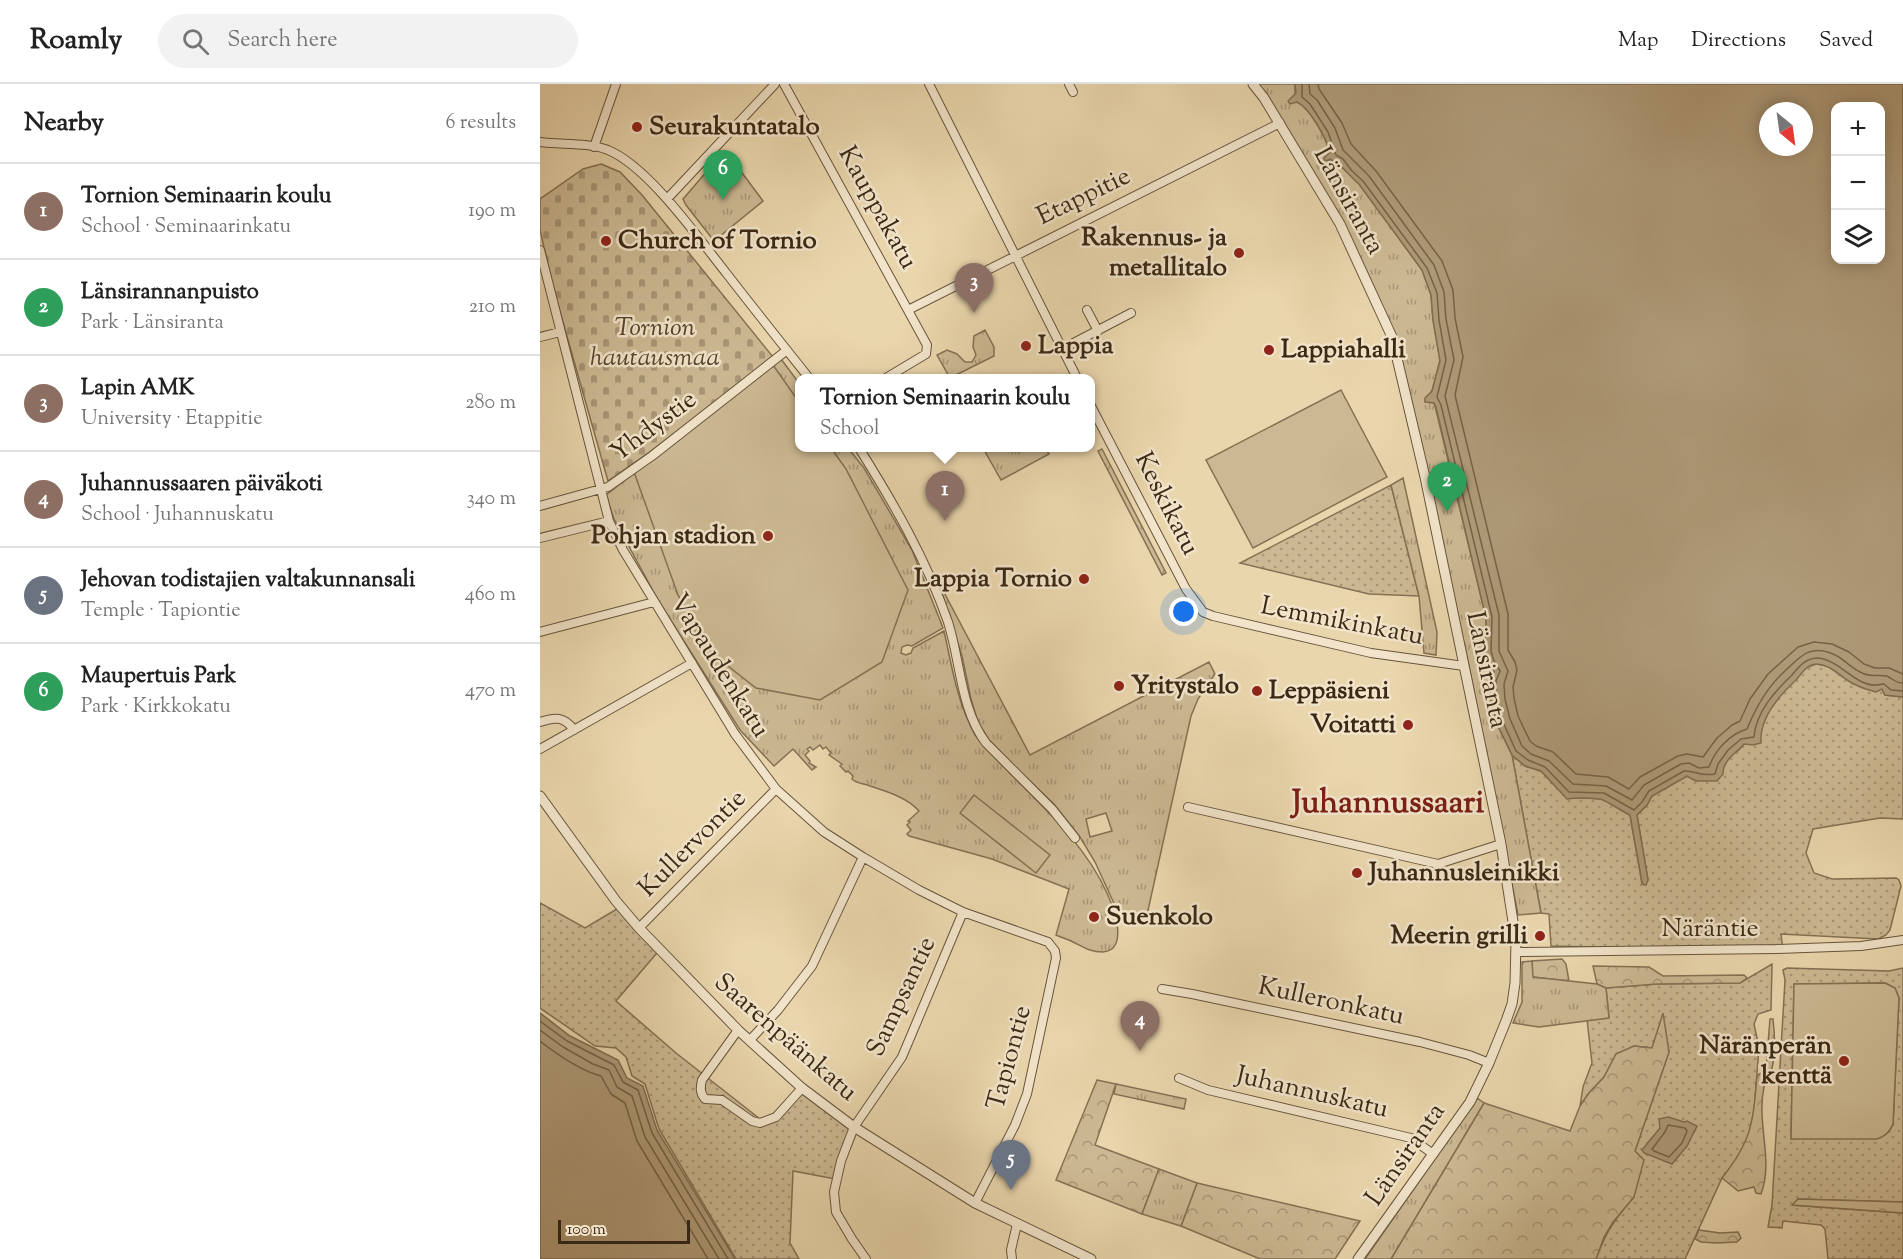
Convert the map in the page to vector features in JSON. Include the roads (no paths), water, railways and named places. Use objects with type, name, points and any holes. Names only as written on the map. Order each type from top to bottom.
[{"type":"street","points":[[594,147],[616,84]]},
{"type":"street","points":[[667,199],[775,84]]},
{"type":"street","name":"Kauppakatu","points":[[784,84],[927,345],[926,354],[893,374]]},
{"type":"street","points":[[929,84],[1075,374]]},
{"type":"street","points":[[1069,84],[1073,92]]},
{"type":"street","name":"Länsiranta","points":[[1253,84],[1280,123],[1340,224],[1392,337],[1425,477],[1501,844],[1514,923],[1516,952],[1512,1004],[1489,1063],[1470,1102],[1358,1259]]},
{"type":"street","name":"Etappitie","points":[[908,310],[1280,123]]},
{"type":"street","points":[[540,142],[594,147],[607,150],[628,161],[667,199],[806,374]]},
{"type":"street","name":"Vapaudenkatu","points":[[540,250],[609,521],[623,550],[735,734],[776,789],[824,832],[862,857],[963,912],[1048,942],[1055,951]]},
{"type":"street","points":[[1087,310],[1098,331]]},
{"type":"street","points":[[1062,350],[1131,313]]},
{"type":"street","points":[[540,337],[560,332]]},
{"type":"street","name":"Yhdystie","points":[[540,506],[601,490],[652,456],[787,350]]},
{"type":"street","name":"Keskikatu","points":[[1095,414],[1186,589],[1203,612],[1213,616]]},
{"type":"street","points":[[861,452],[925,563],[948,624],[968,710],[977,730],[986,743],[1052,809],[1075,838]]},
{"type":"street","points":[[540,538],[609,521]]},
{"type":"street","points":[[540,632],[654,602]]},
{"type":"street","name":"Lemmikinkatu","points":[[1213,616],[1371,653],[1464,666]]},
{"type":"street","points":[[540,749],[692,663]]},
{"type":"street","points":[[540,722],[562,718],[574,730]]},
{"type":"street","name":"Kullervontie","points":[[639,928],[776,789]]},
{"type":"street","name":"Saarenpäänkatu","points":[[540,796],[616,901],[639,928],[738,1030],[802,1088],[854,1126],[975,1203],[1091,1259]]},
{"type":"street","points":[[1188,807],[1438,864],[1501,844]]},
{"type":"street","points":[[750,1040],[778,1010],[812,966],[862,857]]},
{"type":"street","name":"Sampsantie","points":[[866,1259],[836,1212],[834,1192],[841,1161],[854,1126],[902,1057],[963,912]]},
{"type":"street","name":"Näräntie","points":[[1516,952],[1776,949],[1861,946],[1903,940]]},
{"type":"street","name":"Tapiontie","points":[[975,1203],[1015,1125],[1027,1094],[1056,958],[1055,951]]},
{"type":"street","name":"Kulleronkatu","points":[[1162,989],[1420,1042],[1470,1055],[1489,1063]]},
{"type":"street","points":[[738,1030],[702,1080],[700,1088],[705,1099],[722,1100],[752,1121],[760,1123],[776,1117],[802,1088]]},
{"type":"street","name":"Juhannuskatu","points":[[1179,1078],[1208,1090],[1411,1138],[1433,1154]]},
{"type":"street","points":[[1012,1259],[1011,1250],[1017,1224]]},
{"type":"water","points":[[1295,84],[1903,84],[1903,697],[1885,695],[1882,689],[1876,692],[1859,687],[1823,665],[1813,664],[1808,667],[1771,708],[1763,725],[1761,743],[1744,744],[1725,764],[1723,774],[1717,781],[1696,781],[1687,776],[1652,796],[1637,815],[1648,880],[1646,885],[1642,882],[1630,815],[1600,799],[1567,799],[1541,771],[1525,766],[1512,755],[1497,724],[1491,702],[1489,677],[1494,674],[1494,671],[1486,653],[1486,618],[1436,407],[1434,403],[1425,402],[1425,398],[1432,391],[1440,361],[1431,295],[1422,270],[1359,184],[1334,161],[1330,159],[1325,161],[1324,158],[1330,152],[1317,124],[1307,110],[1297,102],[1290,104],[1288,101],[1296,93]]},
{"type":"water","points":[[540,1013],[570,1036],[618,1060],[627,1078],[643,1086],[657,1130],[735,1259],[540,1259]]},
{"type":"water","points":[[1668,1117],[1687,1121],[1697,1126],[1687,1146],[1672,1164],[1644,1153],[1642,1150],[1660,1128],[1659,1119]]},
{"type":"place","name":"Seurakuntatalo","points":[[637,127]]},
{"type":"place","name":"Maupertuis Park","points":[[723,200]]},
{"type":"place","name":"Church of Tornio","points":[[606,241]]},
{"type":"place","name":"Rakennus- ja metallitalo","points":[[1239,253]]},
{"type":"place","name":"Lapin AMK","points":[[974,313]]},
{"type":"place","name":"Lappia","points":[[1026,346]]},
{"type":"place","name":"Lappiahalli","points":[[1269,350]]},
{"type":"place","name":"Länsirannanpuisto","points":[[1447,512]]},
{"type":"place","name":"Tornion Seminaarin koulu","points":[[945,521]]},
{"type":"place","name":"Pohjan stadion","points":[[768,536]]},
{"type":"place","name":"Lappia Tornio","points":[[1084,579]]},
{"type":"place","name":"Yritystalo","points":[[1119,686]]},
{"type":"place","name":"Leppäsieni","points":[[1257,691]]},
{"type":"place","name":"Voitatti","points":[[1408,725]]},
{"type":"place","name":"Juhannusleinikki","points":[[1357,873]]},
{"type":"place","name":"Suenkolo","points":[[1094,917]]},
{"type":"place","name":"Meerin grilli","points":[[1540,936]]},
{"type":"place","name":"Juhannussaaren päiväkoti","points":[[1140,1051]]},
{"type":"place","name":"Näränperän kenttä","points":[[1844,1061]]},
{"type":"place","name":"Jehovan todistajien valtakunnansali","points":[[1011,1190]]},
{"type":"district","name":"Juhannussaari","points":[[1388,804]]},
{"type":"park label","name":"Tornion hautausmaa","points":[[655,343]]}]
